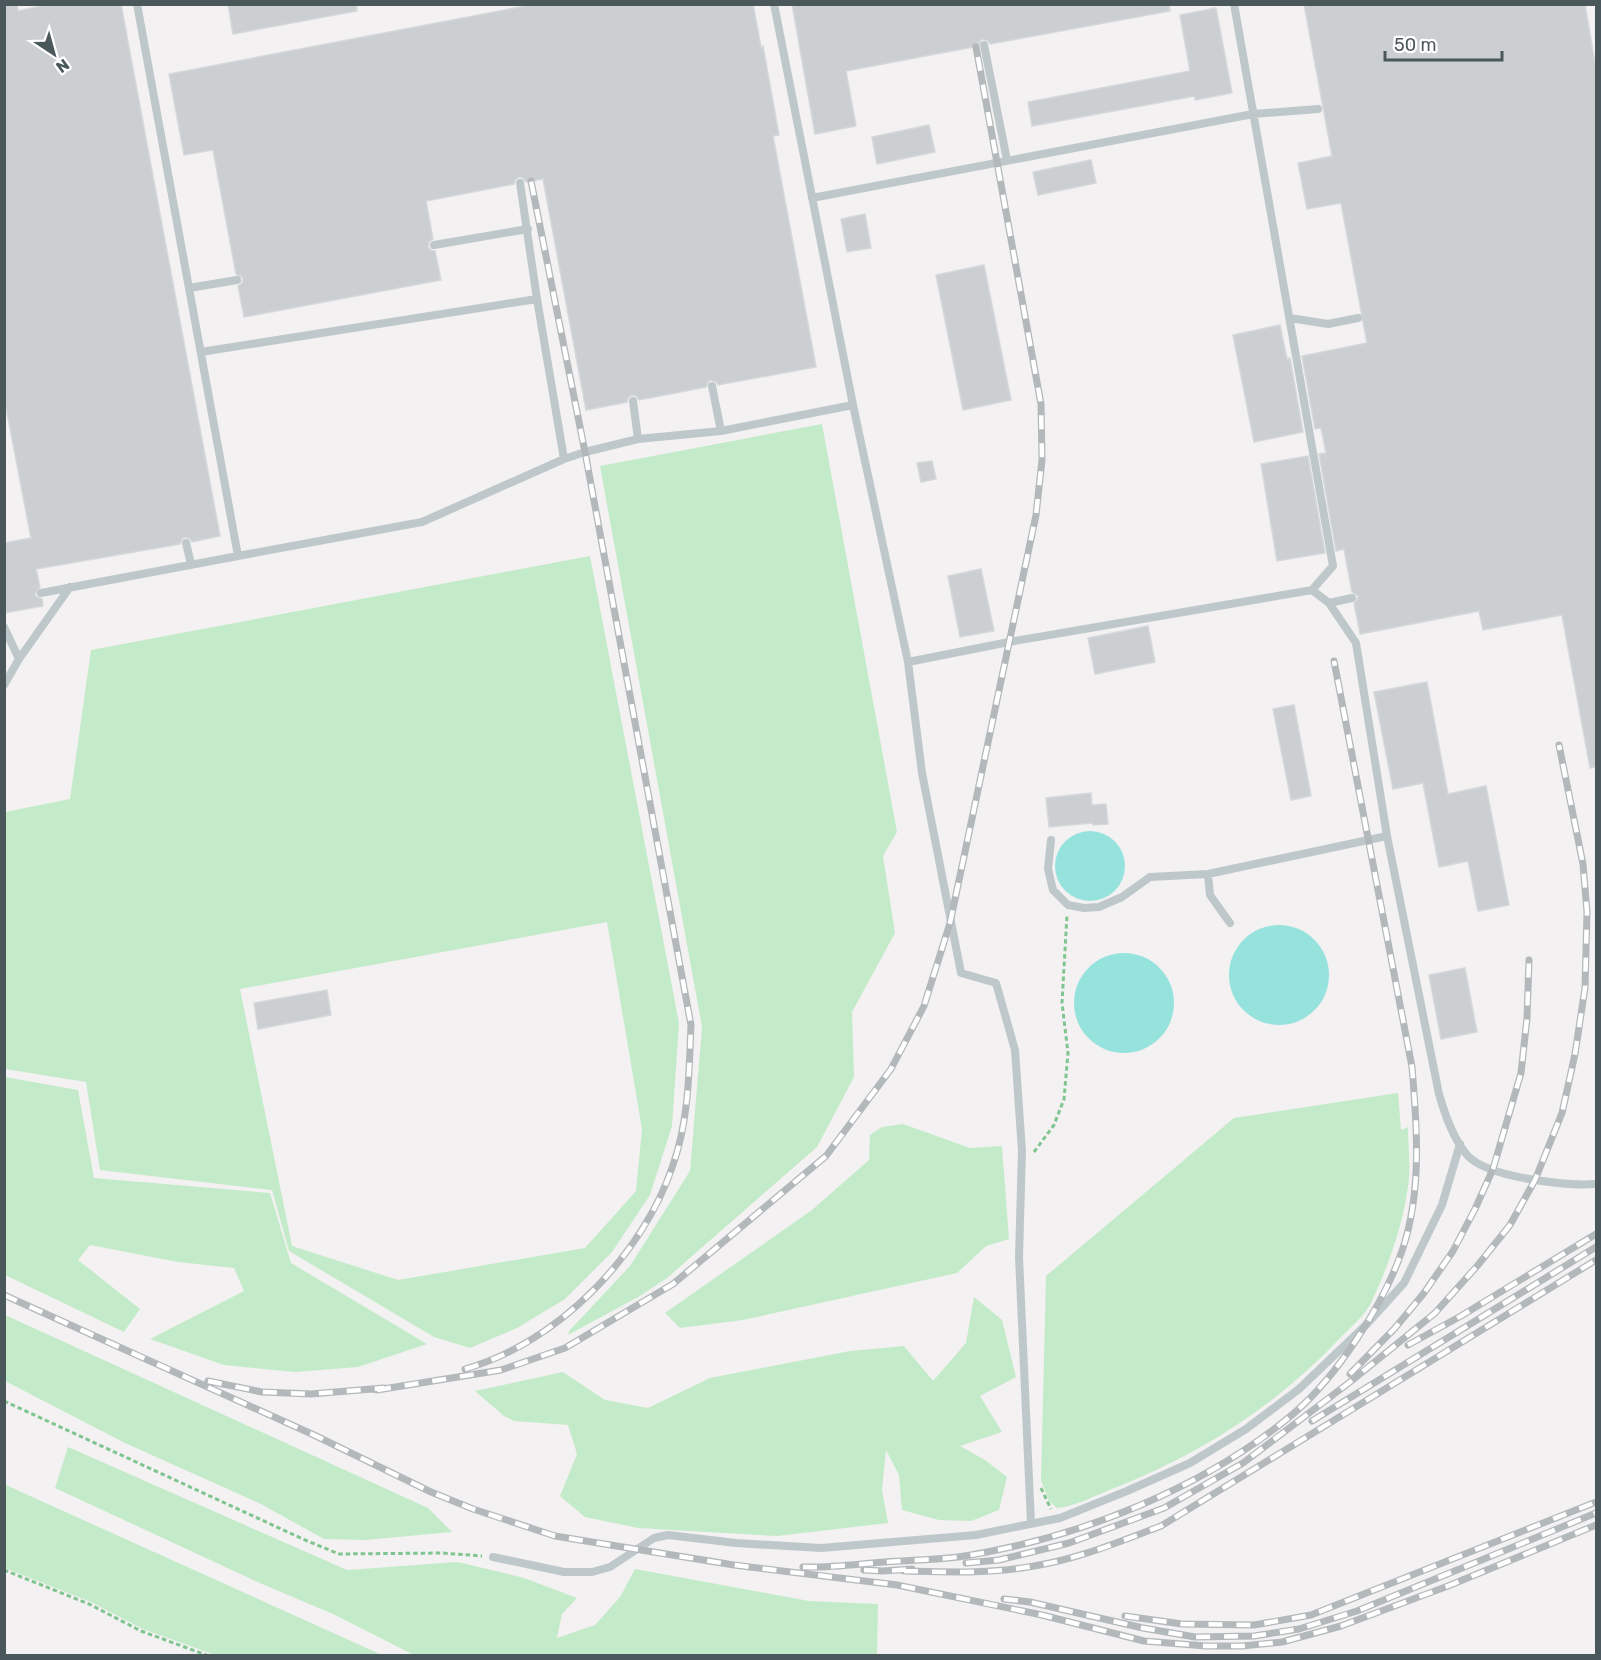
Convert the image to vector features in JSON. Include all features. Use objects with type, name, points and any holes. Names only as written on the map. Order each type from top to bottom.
[{"type":"lane","points":[[137,4],[238,556]]},
{"type":"lane","points":[[774,4],[853,405],[908,662],[922,773],[961,973],[996,983],[1015,1050],[1022,1151],[1020,1257],[1032,1523]]},
{"type":"lane","points":[[908,662],[1009,642],[1312,590],[1334,566],[1234,4]]},
{"type":"lane","points":[[984,45],[1007,160]]},
{"type":"lane","points":[[812,198],[1253,114],[1318,109]]},
{"type":"lane","points":[[520,183],[564,459]]},
{"type":"lane","points":[[434,245],[528,229]]},
{"type":"lane","points":[[189,288],[237,280]]},
{"type":"lane","points":[[201,352],[537,299]]},
{"type":"lane","points":[[1290,318],[1328,324],[1358,318]]},
{"type":"lane","points":[[712,386],[722,431]]},
{"type":"lane","points":[[633,401],[638,439]]},
{"type":"lane","points":[[41,593],[422,522],[564,459],[638,439],[722,431],[853,405]]},
{"type":"lane","points":[[186,543],[190,564]]},
{"type":"lane","points":[[4,685],[19,659],[70,587]]},
{"type":"lane","points":[[1312,590],[1329,603],[1356,643],[1387,836],[1439,1094],[1447,1119],[1469,1157],[1493,1169],[1551,1182],[1596,1184]]},
{"type":"lane","points":[[1329,603],[1352,598]]},
{"type":"lane","points":[[4,627],[19,659]]},
{"type":"lane","points":[[1052,840],[1048,869],[1053,890],[1068,904],[1084,908],[1099,908],[1122,897],[1150,877],[1208,874],[1387,836]]},
{"type":"lane","points":[[1208,874],[1210,896],[1230,923]]},
{"type":"lane","points":[[493,1557],[564,1572],[592,1572],[610,1567],[654,1538],[668,1535],[736,1543],[821,1548],[976,1535],[1056,1518],[1127,1491],[1190,1463],[1246,1429],[1299,1389],[1366,1324],[1404,1283],[1442,1205],[1460,1144]]},
{"type":"path","points":[[1028,1159],[1054,1125],[1064,1099],[1068,1053],[1062,1003],[1068,904]]},
{"type":"path","points":[[4,1401],[339,1554],[442,1553],[493,1557]]},
{"type":"path","points":[[1039,1481],[1056,1518]]},
{"type":"path","points":[[4,1570],[89,1604],[141,1631],[209,1656]]},
{"type":"green space","points":[[822,424],[897,832],[883,856],[895,933],[852,1012],[854,1077],[817,1147],[667,1278],[640,1296],[568,1335],[570,1330],[630,1266],[690,1171],[702,1027],[600,466]]},
{"type":"green space","points":[[590,556],[679,1023],[672,1126],[650,1195],[612,1252],[565,1299],[517,1328],[470,1348],[434,1337],[289,1251],[272,1190],[100,1170],[86,1082],[5,1069],[5,812],[70,799],[91,650]],"holes":[[[607,922],[642,1129],[636,1191],[585,1248],[398,1280],[292,1246],[240,989]]]},
{"type":"green space","points":[[5,1077],[78,1090],[94,1178],[270,1193],[291,1263],[427,1344],[358,1367],[295,1372],[224,1365],[150,1339],[244,1291],[234,1268],[178,1262],[90,1245],[78,1260],[140,1309],[124,1332],[5,1275]]},
{"type":"green space","points":[[1398,1093],[1401,1130],[1408,1127],[1408,1186],[1389,1260],[1371,1303],[1358,1321],[1290,1385],[1236,1426],[1145,1475],[1078,1503],[1057,1508],[1049,1501],[1041,1480],[1046,1276],[1234,1118]]},
{"type":"green space","points":[[903,1124],[970,1148],[1002,1146],[1009,1239],[986,1246],[957,1273],[743,1320],[680,1328],[665,1313],[812,1210],[869,1160],[870,1135],[882,1127]]},
{"type":"green space","points":[[974,1297],[1002,1320],[1016,1377],[980,1396],[1002,1432],[960,1446],[985,1460],[1007,1477],[999,1510],[971,1521],[939,1520],[902,1510],[899,1475],[886,1450],[882,1490],[888,1523],[777,1536],[638,1528],[585,1517],[560,1496],[577,1454],[568,1425],[514,1421],[504,1416],[475,1391],[563,1372],[605,1400],[648,1408],[710,1378],[850,1351],[904,1346],[933,1381],[966,1343]]},
{"type":"green space","points":[[5,1315],[428,1508],[452,1532],[366,1540],[324,1539],[259,1503],[125,1443],[5,1381]]},
{"type":"green space","points":[[68,1447],[347,1570],[458,1562],[524,1578],[577,1598],[562,1614],[557,1638],[595,1625],[620,1597],[635,1569],[809,1601],[878,1604],[877,1655],[414,1655],[333,1614],[262,1584],[55,1488]]},
{"type":"green space","points":[[4,1484],[382,1655],[215,1655],[143,1629],[91,1602],[5,1568]]},
{"type":"water","points":[[1083,831],[1097,831],[1110,837],[1119,846],[1125,859],[1123,879],[1115,891],[1097,901],[1083,901],[1070,895],[1061,886],[1055,873],[1055,859],[1061,846],[1070,837]]},
{"type":"water","points":[[1279,925],[1298,928],[1315,939],[1326,956],[1329,975],[1326,994],[1315,1011],[1298,1022],[1279,1025],[1260,1022],[1243,1011],[1232,994],[1229,975],[1232,956],[1243,939],[1260,928]]},
{"type":"water","points":[[1124,953],[1143,956],[1160,967],[1171,984],[1174,1003],[1171,1022],[1160,1039],[1143,1050],[1124,1053],[1105,1050],[1088,1039],[1077,1022],[1074,1003],[1077,984],[1088,967],[1105,956]]},
{"type":"building","points":[[4,4],[17,4],[18,11],[51,4],[121,4],[220,536],[192,542],[185,537],[180,544],[36,569],[40,587],[35,594],[42,599],[43,606],[4,613],[4,543],[31,538],[4,397]]},
{"type":"building","points":[[228,4],[356,4],[357,11],[233,34]]},
{"type":"building","points":[[536,4],[753,4],[779,135],[773,136],[816,367],[718,385],[711,380],[706,387],[639,400],[632,395],[627,402],[586,410],[543,179],[526,182],[519,177],[514,184],[426,201],[433,239],[429,242],[428,247],[435,251],[441,280],[244,317],[238,286],[242,283],[243,278],[236,274],[213,150],[184,155],[169,74]]},
{"type":"building","points":[[792,4],[1169,4],[1170,11],[990,44],[983,39],[978,46],[846,71],[856,126],[815,134]]},
{"type":"building","points":[[1304,4],[1585,4],[1596,69],[1596,767],[1590,768],[1562,615],[1483,630],[1479,611],[1360,634],[1354,603],[1358,596],[1352,592],[1344,549],[1336,551],[1319,454],[1326,453],[1321,428],[1315,429],[1302,356],[1367,343],[1341,203],[1307,209],[1298,163],[1332,156]]},
{"type":"building","points":[[1216,8],[1232,93],[1195,100],[1195,96],[1032,126],[1028,102],[1190,71],[1180,15]]},
{"type":"building","points":[[929,125],[935,152],[877,164],[872,137]]},
{"type":"building","points":[[1091,160],[1096,183],[1038,195],[1033,172]]},
{"type":"building","points":[[865,214],[871,248],[847,252],[841,219]]},
{"type":"building","points":[[984,265],[1011,400],[963,410],[936,275]]},
{"type":"building","points":[[1280,325],[1287,359],[1290,358],[1303,432],[1254,442],[1233,335]]},
{"type":"building","points":[[1308,456],[1325,553],[1277,561],[1261,464]]},
{"type":"building","points":[[932,461],[936,479],[921,482],[917,463]]},
{"type":"building","points":[[981,569],[994,631],[960,637],[948,576]]},
{"type":"building","points":[[1148,626],[1155,662],[1095,674],[1088,638]]},
{"type":"building","points":[[1427,682],[1448,794],[1486,786],[1509,905],[1478,911],[1468,861],[1439,867],[1423,783],[1393,789],[1374,692]]},
{"type":"building","points":[[1294,705],[1311,796],[1291,800],[1273,709]]},
{"type":"building","points":[[1091,793],[1092,805],[1106,804],[1108,824],[1049,827],[1046,798]]},
{"type":"building","points":[[1465,968],[1477,1032],[1441,1039],[1429,975]]},
{"type":"building","points":[[327,990],[331,1015],[258,1029],[254,1003]]},
{"type":"railway","points":[[377,1390],[501,1370],[565,1348],[673,1284],[826,1156],[891,1069],[924,1006],[950,923],[1036,515],[1042,460],[1041,404],[976,47]]},
{"type":"railway","points":[[465,1369],[499,1356],[533,1339],[564,1317],[593,1291],[619,1262],[641,1231],[659,1199],[673,1165],[682,1130],[689,1078],[691,1025],[585,452],[531,181]]},
{"type":"railway","points":[[803,1567],[971,1555],[1056,1535],[1141,1505],[1222,1464],[1293,1414],[1327,1380],[1372,1314],[1395,1269],[1409,1226],[1416,1181],[1415,1112],[1412,1067],[1334,661]]},
{"type":"railway","points":[[966,1563],[999,1560],[1069,1543],[1164,1508],[1243,1463],[1350,1382],[1435,1313],[1510,1225],[1535,1180],[1562,1113],[1575,1054],[1585,988],[1587,912],[1583,864],[1559,745]]},
{"type":"railway","points":[[1350,1374],[1395,1328],[1424,1293],[1453,1251],[1493,1169],[1521,1073],[1527,1018],[1529,960]]},
{"type":"railway","points":[[1408,1345],[1461,1316],[1596,1234]]},
{"type":"railway","points":[[1312,1421],[1596,1247]]},
{"type":"railway","points":[[904,1571],[953,1572],[1018,1569],[1082,1554],[1161,1526],[1596,1260]]},
{"type":"railway","points":[[4,1295],[314,1435],[431,1492],[473,1509],[555,1536],[734,1565],[897,1585],[1042,1615],[1144,1641],[1206,1646],[1242,1646],[1282,1642],[1341,1626],[1448,1586],[1596,1525]]},
{"type":"railway","points":[[208,1381],[262,1392],[311,1394],[384,1388]]},
{"type":"railway","points":[[1125,1616],[1182,1624],[1254,1625],[1311,1615],[1596,1502]]},
{"type":"railway","points":[[1004,1599],[1030,1602],[1143,1628],[1195,1637],[1254,1636],[1299,1629],[1357,1611],[1596,1513]]},
{"type":"railway","points":[[864,1570],[912,1569]]}]
